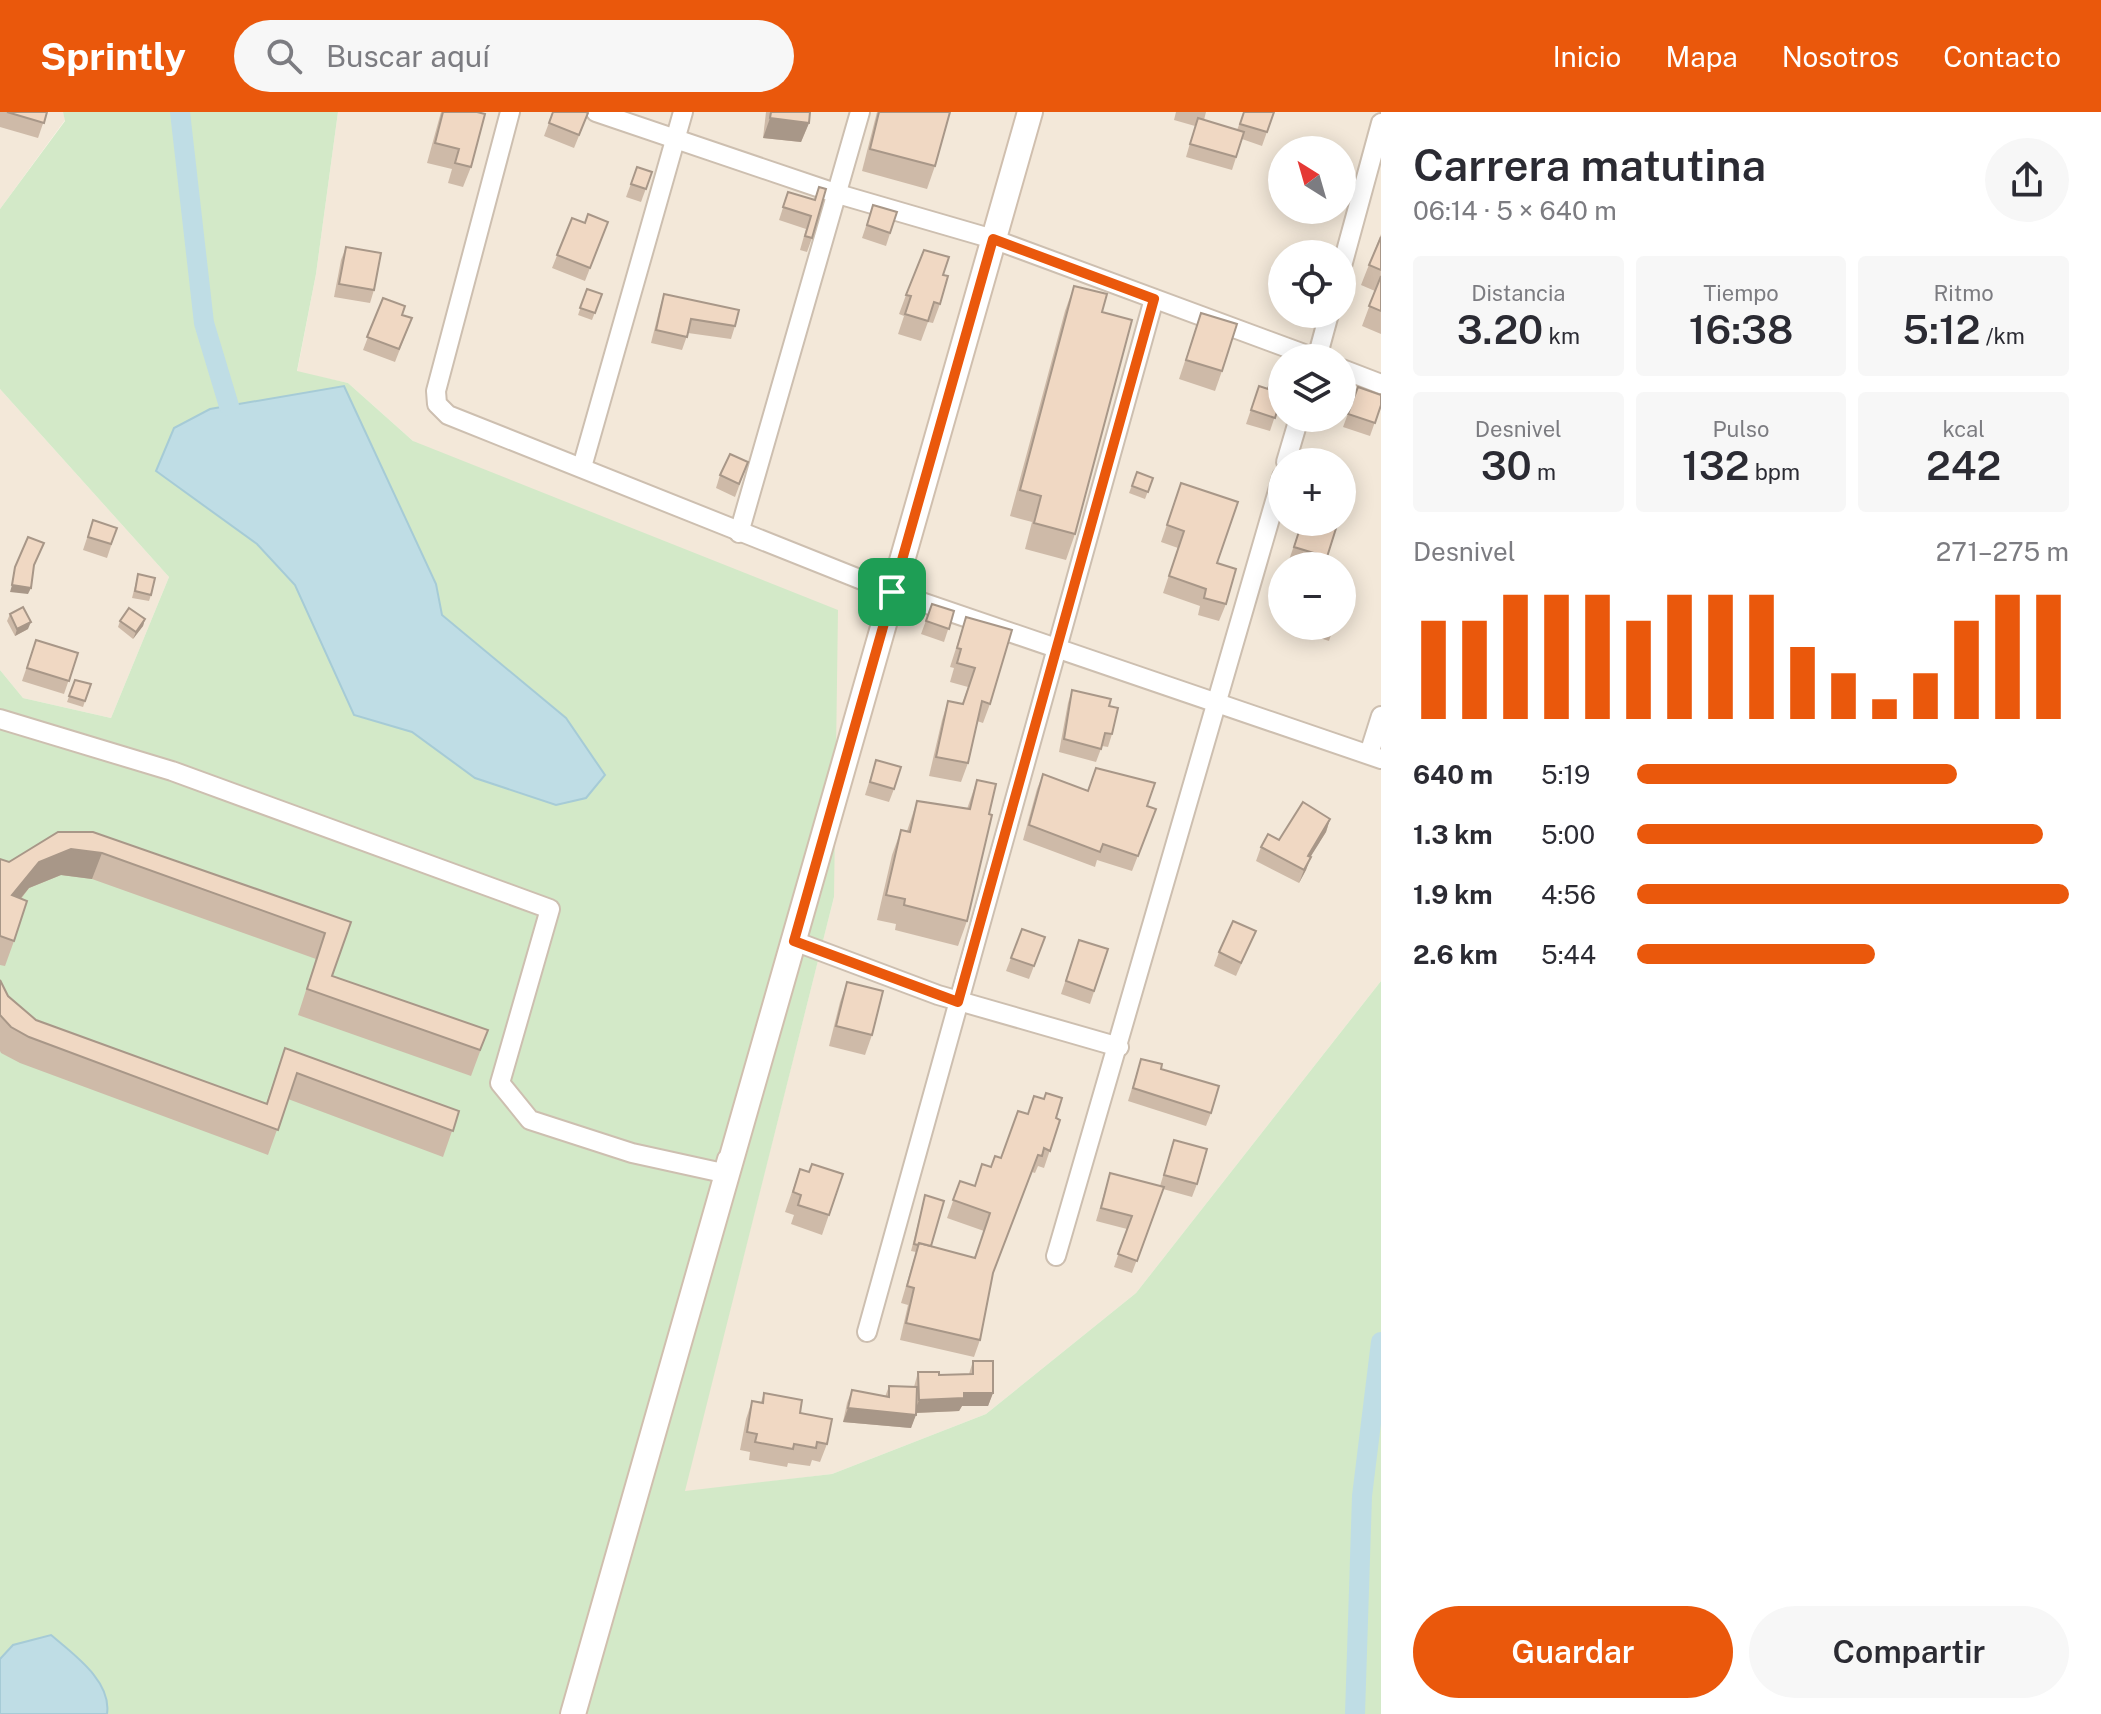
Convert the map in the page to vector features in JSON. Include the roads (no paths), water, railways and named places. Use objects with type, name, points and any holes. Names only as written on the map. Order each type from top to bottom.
[{"type":"street","points":[[510,112],[440,371],[437,404],[448,415],[892,592],[1375,756],[1381,716]]},
{"type":"street","points":[[596,112],[838,194],[993,239],[1278,344]]},
{"type":"street","points":[[582,467],[683,112]]},
{"type":"street","points":[[739,533],[860,112]]},
{"type":"street","points":[[573,1714],[1030,112]]},
{"type":"street","points":[[1349,240],[1381,123]]},
{"type":"street","points":[[867,1332],[1154,299]]},
{"type":"street","points":[[1356,374],[1381,384]]},
{"type":"street","points":[[1056,1256],[1268,525]]},
{"type":"street","points":[[0,719],[172,771],[550,909],[500,1083],[530,1120],[632,1153],[723,1173],[754,1056],[818,854]]},
{"type":"street","points":[[794,941],[958,1002],[1119,1047]]},
{"type":"water","points":[[344,386],[436,584],[442,615],[566,718],[605,775],[586,798],[556,805],[475,778],[412,732],[354,715],[295,585],[257,544],[156,471],[174,428],[210,409]]},
{"type":"water","points":[[51,1635],[80,1660],[97,1680],[107,1702],[107,1714],[0,1714],[0,1659],[13,1645]]},
{"type":"waterway","points":[[180,112],[204,323],[229,406]]},
{"type":"waterway","points":[[1355,1714],[1362,1496],[1381,1342]]}]
